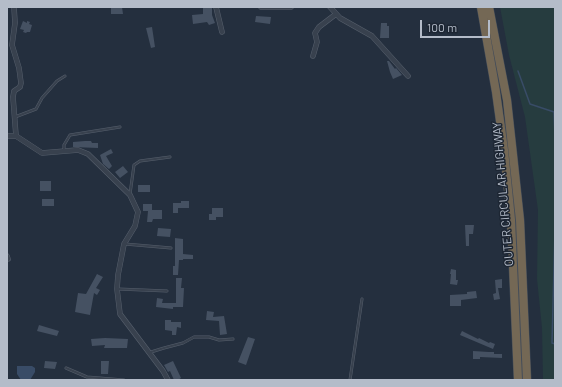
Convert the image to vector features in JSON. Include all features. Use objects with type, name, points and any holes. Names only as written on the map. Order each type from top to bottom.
[{"type":"highway","name":"OUTER CIRCULAR HIGHWAY","points":[[481,7],[496,92],[511,220],[518,380]]},
{"type":"highway","name":"OUTER CIRCULAR HIGHWAY","points":[[489,7],[507,100],[520,220],[527,380]]},
{"type":"street","points":[[14,7],[15,23],[12,45],[19,68],[21,83],[20,87],[14,91],[16,136]]},
{"type":"street","points":[[216,7],[222,32]]},
{"type":"street","points":[[261,7],[291,7]]},
{"type":"street","points":[[330,7],[340,18],[372,36],[408,76]]},
{"type":"street","points":[[314,56],[317,42],[315,33],[316,30],[336,14]]},
{"type":"street","points":[[7,136],[16,136],[42,153],[78,150],[88,154],[130,195],[138,212],[135,226],[124,244],[117,289],[120,314],[150,353],[168,380]]},
{"type":"lane","points":[[14,118],[36,109],[42,98],[57,81],[65,76]]},
{"type":"lane","points":[[64,151],[64,144],[70,135],[120,127]]},
{"type":"lane","points":[[130,195],[134,165],[140,161],[170,156]]},
{"type":"lane","points":[[124,244],[171,248]]},
{"type":"lane","points":[[117,289],[167,291]]},
{"type":"lane","points":[[350,380],[362,298]]},
{"type":"lane","points":[[150,353],[194,338],[209,337],[219,340],[233,339]]},
{"type":"lane","points":[[66,368],[87,377],[124,380]]},
{"type":"green space","points":[[500,7],[555,7],[555,380],[543,380],[542,328],[537,279],[538,210],[525,117],[509,55]]},
{"type":"water","points":[[17,366],[32,366],[35,368],[35,372],[30,380],[21,380],[17,374]]},
{"type":"building","points":[[111,7],[122,7],[123,14],[111,14]]},
{"type":"building","points":[[203,8],[212,8],[212,15],[215,23],[209,25],[207,22],[193,24],[192,15],[203,14]]},
{"type":"building","points":[[256,16],[271,17],[270,24],[255,22]]},
{"type":"building","points":[[23,21],[27,23],[27,21],[30,22],[29,24],[32,25],[30,32],[26,33],[23,32],[24,30],[20,29]]},
{"type":"building","points":[[381,23],[387,23],[387,26],[389,26],[389,38],[380,38]]},
{"type":"building","points":[[152,27],[155,47],[151,48],[146,28]]},
{"type":"building","points":[[387,61],[389,61],[402,75],[393,79]]},
{"type":"building","points":[[85,141],[98,143],[98,148],[73,147],[73,142]]},
{"type":"building","points":[[111,149],[113,153],[106,156],[112,166],[109,169],[103,164],[100,155]]},
{"type":"building","points":[[123,166],[128,172],[120,178],[115,172]]},
{"type":"building","points":[[40,181],[51,181],[51,191],[40,191]]},
{"type":"building","points":[[138,185],[150,185],[150,192],[138,192]]},
{"type":"building","points":[[42,199],[54,199],[54,206],[42,206]]},
{"type":"building","points":[[181,201],[189,201],[189,208],[178,208],[178,213],[173,213],[173,203],[181,203]]},
{"type":"building","points":[[143,204],[152,204],[152,210],[162,210],[162,219],[153,219],[152,222],[147,222],[148,211],[143,211]]},
{"type":"building","points":[[212,208],[223,208],[223,217],[216,217],[216,220],[209,220],[209,214],[212,214]]},
{"type":"building","points":[[465,225],[474,225],[473,234],[469,234],[469,246],[466,246]]},
{"type":"building","points":[[158,228],[171,229],[170,237],[157,236]]},
{"type":"building","points":[[175,238],[183,239],[183,254],[193,255],[193,259],[179,260],[178,275],[173,275],[173,266],[175,266]]},
{"type":"building","points":[[451,269],[456,270],[456,280],[458,280],[457,285],[450,284]]},
{"type":"building","points":[[97,274],[103,277],[96,288],[100,290],[97,295],[94,293],[90,315],[75,312],[78,293],[86,294]]},
{"type":"building","points":[[176,278],[182,278],[181,288],[184,288],[183,307],[173,307],[173,309],[156,307],[157,298],[163,299],[162,303],[176,303]]},
{"type":"building","points":[[502,279],[502,288],[498,288],[500,299],[494,300],[493,294],[496,293],[495,280]]},
{"type":"building","points":[[476,291],[477,298],[461,300],[461,306],[450,306],[450,295],[467,294],[467,292]]},
{"type":"building","points":[[207,311],[214,312],[213,317],[224,316],[227,334],[220,335],[219,321],[206,320]]},
{"type":"building","points":[[165,320],[171,320],[171,322],[181,322],[181,328],[177,327],[176,335],[172,335],[172,331],[165,330]]},
{"type":"building","points":[[39,325],[59,331],[57,336],[37,331]]},
{"type":"building","points":[[462,331],[478,339],[479,338],[495,344],[493,349],[460,335]]},
{"type":"building","points":[[248,337],[255,339],[246,365],[238,362]]},
{"type":"building","points":[[91,339],[128,339],[127,348],[104,348],[105,345],[92,346]]},
{"type":"building","points":[[473,351],[494,352],[494,354],[502,354],[502,358],[480,357],[480,359],[473,359]]},
{"type":"building","points":[[45,361],[57,362],[55,369],[44,368]]},
{"type":"building","points":[[101,361],[109,361],[108,374],[101,374]]},
{"type":"building","points":[[173,361],[181,378],[178,380],[174,380],[170,371],[168,372],[164,365]]},
{"type":"waterway","points":[[518,71],[530,104],[554,112],[555,137]]},
{"type":"waterway","points":[[555,230],[552,343],[555,344]]}]
